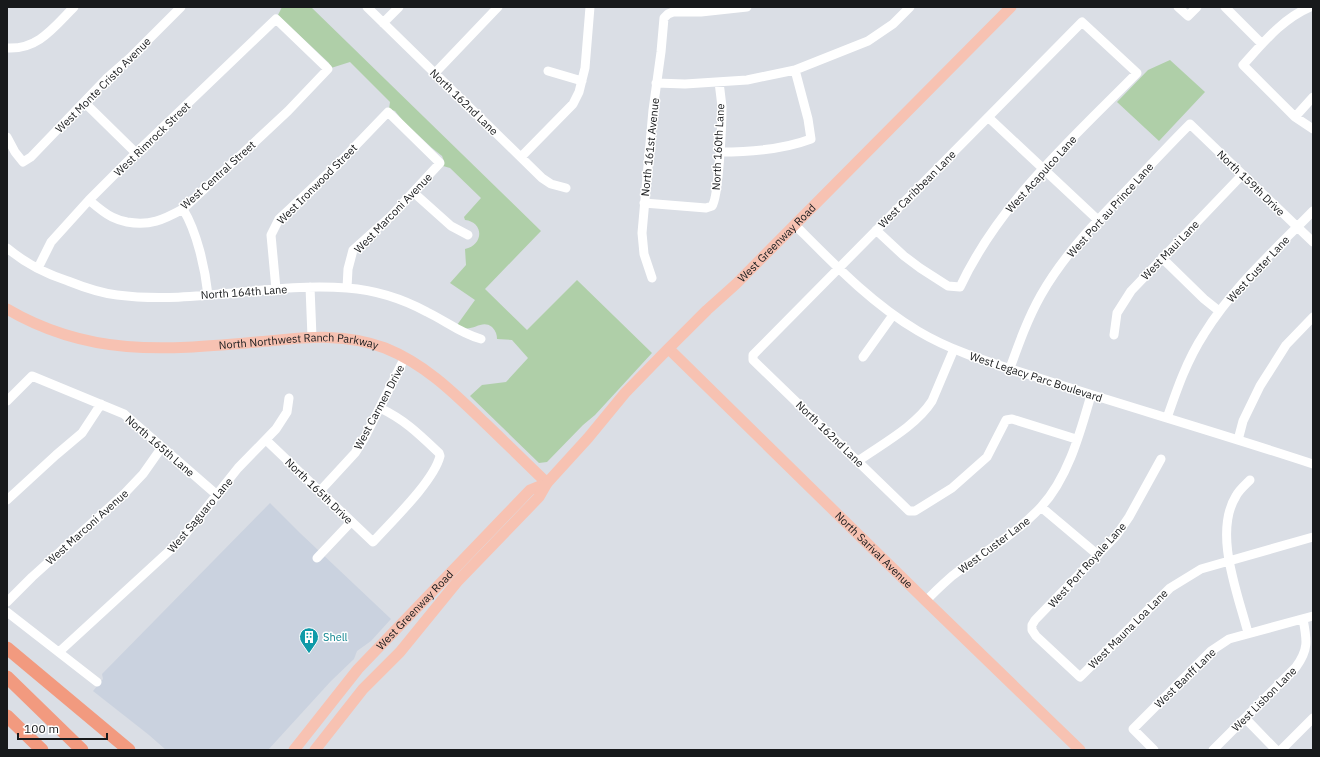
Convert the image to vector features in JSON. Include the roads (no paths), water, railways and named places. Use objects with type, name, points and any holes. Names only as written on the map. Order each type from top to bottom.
[{"type":"highway","points":[[7,648],[129,750]]},
{"type":"highway","points":[[7,677],[82,750]]},
{"type":"highway","points":[[7,716],[42,750]]},
{"type":"main road","name":"West Greenway Road","points":[[315,750],[363,689],[400,652],[457,582],[539,498],[547,483],[588,438],[625,393],[795,225],[1011,7]]},
{"type":"main road","name":"North Northwest Ranch Parkway","points":[[7,309],[32,322],[57,332],[112,346],[170,348],[312,337],[354,340],[385,348],[422,367],[447,386],[547,483]]},
{"type":"main road","name":"North Sarival Avenue","points":[[669,349],[1080,750]]},
{"type":"main road","name":"West Greenway Road","points":[[294,750],[358,669],[530,490],[547,483]]},
{"type":"street","points":[[7,48],[29,45],[44,38],[74,7]]},
{"type":"street","name":"West Monte Cristo Avenue","points":[[7,137],[23,162],[30,158],[84,102],[181,7]]},
{"type":"street","name":"North 162nd Lane","points":[[367,7],[546,182],[555,186],[566,188]]},
{"type":"street","points":[[384,23],[399,7]]},
{"type":"street","points":[[435,73],[498,7]]},
{"type":"street","points":[[521,157],[573,104],[580,92],[586,62],[590,7]]},
{"type":"street","name":"North 161st Avenue","points":[[652,278],[646,261],[642,242],[652,110],[661,52],[663,22],[666,16],[673,12],[701,12],[746,7]]},
{"type":"street","points":[[656,83],[685,84],[747,80],[795,70],[868,41],[893,24],[910,7]]},
{"type":"street","points":[[1178,7],[1188,16],[1197,7]]},
{"type":"street","points":[[1225,7],[1262,44]]},
{"type":"street","points":[[1310,7],[1299,12],[1279,27],[1243,65],[1295,116],[1313,130]]},
{"type":"street","name":"West Rimrock Street","points":[[38,268],[51,242],[89,200],[276,19],[328,69]]},
{"type":"street","name":"West Acapulco Lane","points":[[876,230],[920,268],[948,286],[960,287],[970,267],[1015,200],[1043,168],[1137,73],[1082,22]]},
{"type":"street","name":"West Caribbean Lane","points":[[753,355],[1082,22]]},
{"type":"street","name":"West Central Street","points":[[89,200],[112,217],[139,224],[151,223],[166,219],[183,209],[288,111],[328,69]]},
{"type":"street","points":[[720,152],[754,151],[799,144],[811,139],[808,119],[795,70]]},
{"type":"street","points":[[548,71],[582,81]]},
{"type":"street","name":"North 160th Lane","points":[[644,203],[714,208],[720,152],[722,107],[719,82]]},
{"type":"street","points":[[1295,116],[1313,97]]},
{"type":"street","points":[[84,102],[136,153]]},
{"type":"street","name":"West Ironwood Street","points":[[276,289],[271,235],[279,219],[338,164],[388,112],[440,163]]},
{"type":"street","points":[[988,117],[1098,220]]},
{"type":"street","name":"North 159th Drive","points":[[1190,124],[1313,242]]},
{"type":"street","name":"West Port au Prince Lane","points":[[1010,368],[1026,323],[1041,294],[1068,254],[1098,220],[1190,124]]},
{"type":"street","name":"West Marconi Avenue","points":[[347,288],[348,269],[353,250],[391,216],[440,163]]},
{"type":"street","name":"West Maui Lane","points":[[1114,335],[1117,313],[1131,291],[1242,174]]},
{"type":"street","points":[[414,192],[451,226],[468,235]]},
{"type":"street","points":[[183,209],[188,217],[197,243],[206,275],[208,295]]},
{"type":"street","name":"West Custer Lane","points":[[1167,418],[1190,359],[1219,311],[1239,286],[1313,211]]},
{"type":"street","name":"West Legacy Parc Boulevard","points":[[795,225],[869,297],[919,332],[954,349],[1091,395],[1313,464]]},
{"type":"street","name":"North 164th Lane","points":[[7,248],[53,276],[82,287],[117,295],[155,297],[208,295],[310,287],[347,288],[376,292],[427,311],[470,336],[481,339]]},
{"type":"street","points":[[1162,258],[1204,299],[1219,311]]},
{"type":"street","points":[[310,287],[312,337]]},
{"type":"street","points":[[863,357],[893,315]]},
{"type":"street","points":[[1238,440],[1243,421],[1260,386],[1286,345],[1313,317]]},
{"type":"street","points":[[858,461],[914,422],[932,402],[954,349]]},
{"type":"street","name":"North 162nd Lane","points":[[753,355],[753,360],[909,511],[915,511],[952,488],[987,457],[1006,420],[1012,419],[1076,439]]},
{"type":"street","name":"West Carmen Drive","points":[[320,492],[355,453],[380,408],[405,357]]},
{"type":"street","name":"North 165th Lane","points":[[7,400],[32,376],[124,414],[217,495]]},
{"type":"street","name":"West Custer Lane","points":[[926,601],[953,576],[1010,535],[1041,507],[1049,497],[1066,468],[1091,395]]},
{"type":"street","name":"West Saguaro Lane","points":[[59,652],[167,555],[193,526],[238,468],[276,429],[286,412],[289,398]]},
{"type":"street","points":[[7,500],[82,433],[101,404]]},
{"type":"street","name":"North 165th Drive","points":[[266,440],[373,542],[422,487],[435,468],[440,456],[439,453],[397,416],[380,408]]},
{"type":"street","name":"West Marconi Avenue","points":[[7,602],[32,577],[124,494],[143,474],[162,447]]},
{"type":"street","name":"West Port Royale Lane","points":[[1080,677],[1036,636],[1032,630],[1032,625],[1035,620],[1116,536],[1129,517],[1161,459]]},
{"type":"street","points":[[1248,633],[1229,561],[1225,533],[1228,511],[1236,495],[1250,480]]},
{"type":"street","points":[[1041,507],[1098,555]]},
{"type":"street","points":[[317,558],[351,522]]},
{"type":"street","name":"West Mauna Loa Lane","points":[[1080,677],[1170,588],[1201,570],[1313,537]]},
{"type":"street","points":[[7,612],[97,682]]},
{"type":"street","name":"West Banff Lane","points":[[1154,750],[1132,729],[1211,651],[1229,639],[1313,616]]},
{"type":"street","name":"West Lisbon Lane","points":[[1213,750],[1296,667],[1304,656],[1306,639],[1303,619]]},
{"type":"street","points":[[1245,718],[1276,750]]},
{"type":"street","points":[[1281,750],[1313,718]]},
{"type":"place","name":"Shell","points":[[309,654]]}]
